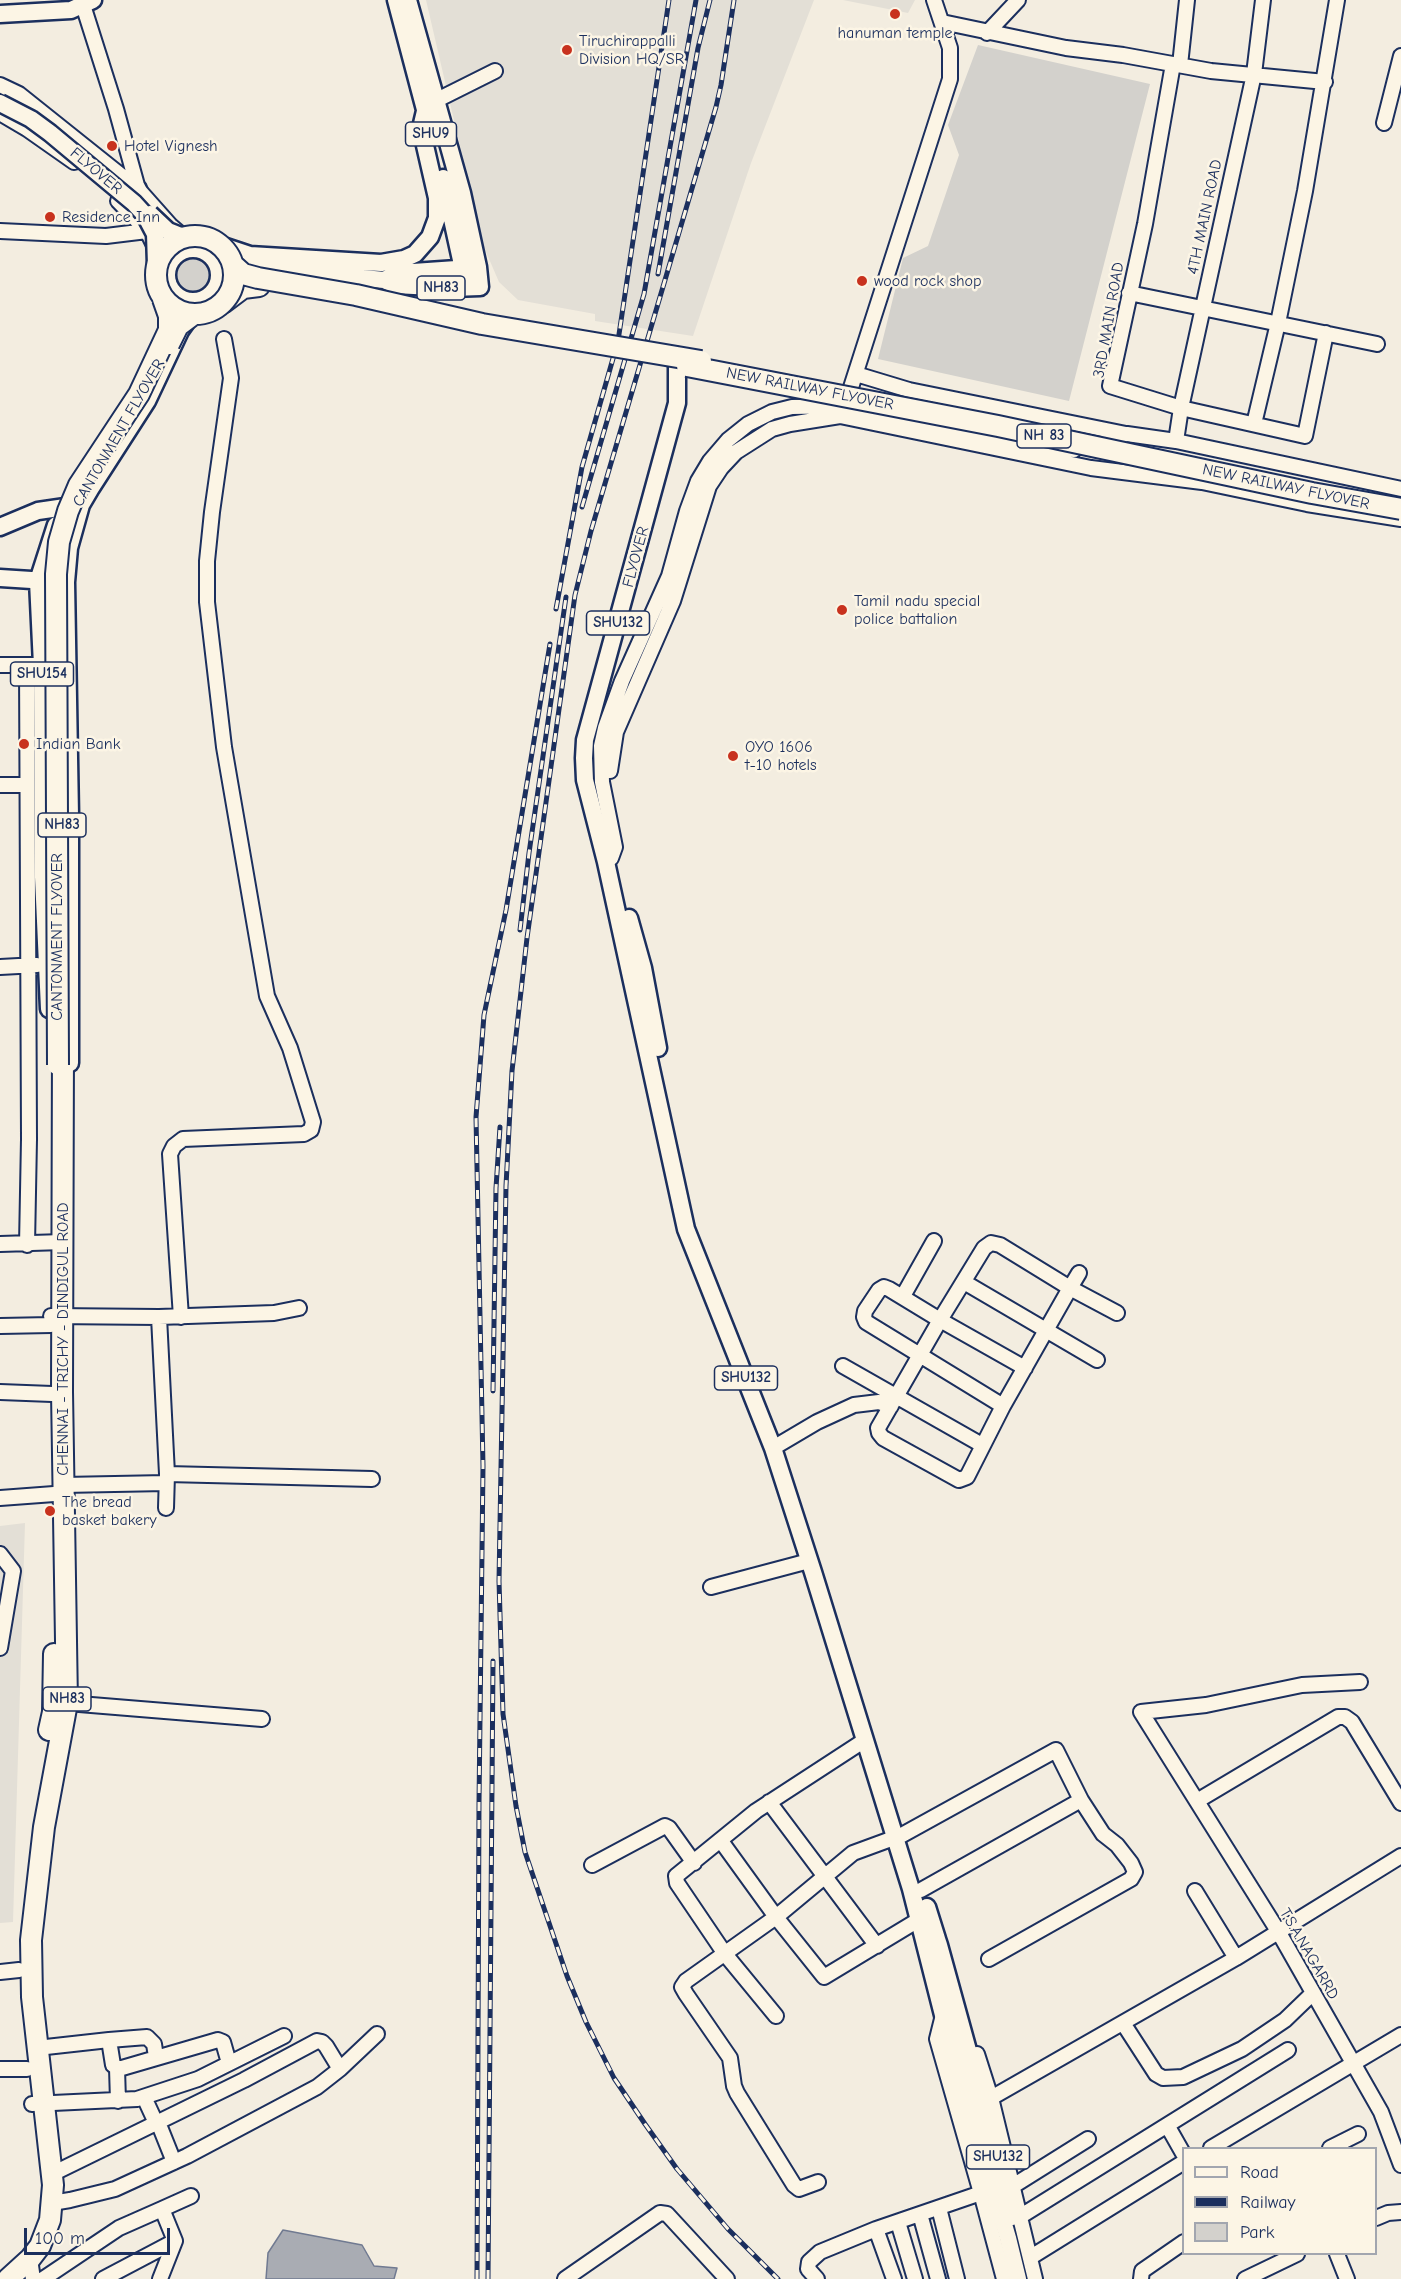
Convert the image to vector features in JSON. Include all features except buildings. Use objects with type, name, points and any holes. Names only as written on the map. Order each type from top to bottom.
[{"type":"highway","points":[[194,314],[172,308],[164,279],[162,253],[171,243],[202,246],[228,253],[233,265],[233,285],[217,295]]},
{"type":"highway","name":"NEW RAILWAY FLYOVER","points":[[233,265],[243,274],[258,278],[356,296],[482,324],[682,361],[1312,494],[1401,509]]},
{"type":"highway","name":"CANTONMENT FLYOVER","points":[[60,1064],[56,574],[59,542],[72,498],[139,394],[169,330],[164,279]]},
{"type":"highway","name":"NEW RAILWAY FLYOVER","points":[[194,314],[214,309],[217,295],[259,286],[489,332],[780,375],[1401,499]]},
{"type":"highway","name":"CANTONMENT FLYOVER","points":[[59,1100],[66,538],[73,513],[97,466],[144,396],[175,331],[185,319],[194,314]]},
{"type":"highway","name":"CHENNAI - TRICHY - DINDIGUL ROAD","points":[[8,2279],[32,2269],[46,2234],[52,2203],[52,2174],[37,2103],[27,2069],[10,1971],[27,1860],[67,1702],[60,1573],[55,1319],[59,1100]]},
{"type":"highway","name":"CHENNAI - TRICHY - DINDIGUL ROAD","points":[[55,1319],[51,1394],[59,1489]]},
{"type":"highway","name":"CHENNAI - TRICHY - DINDIGUL ROAD","points":[[0,2273],[23,2250],[37,2225],[42,2175],[31,1940],[44,1827],[60,1573]]},
{"type":"main road","name":"SHU9","points":[[396,0],[428,113],[462,193],[471,268]]},
{"type":"main road","name":"SHU9","points":[[408,0],[428,113]]},
{"type":"main road","points":[[0,14],[71,10],[88,2]]},
{"type":"main road","name":"FLYOVER","points":[[0,95],[25,107],[133,193],[161,226],[202,246]]},
{"type":"main road","name":"FLYOVER","points":[[0,103],[31,119],[50,133],[134,203],[144,215],[154,234],[164,279]]},
{"type":"main road","points":[[202,246],[250,255],[381,263],[404,260],[415,254],[430,237],[435,227],[438,208],[428,113]]},
{"type":"main road","points":[[126,207],[138,189]]},
{"type":"main road","points":[[202,246],[239,266],[384,280],[399,273],[471,268]]},
{"type":"main road","points":[[202,246],[217,264],[220,272],[217,295]]},
{"type":"main road","points":[[164,279],[177,296],[185,301],[203,300],[217,295],[236,273],[256,268]]},
{"type":"main road","name":"NH83","points":[[384,280],[395,285],[480,287],[471,268]]},
{"type":"main road","name":"SHU154","points":[[59,1100],[46,965],[41,784],[34,665],[38,581],[44,557],[64,506],[88,460],[131,400],[171,311],[164,279]]},
{"type":"main road","name":"NH83","points":[[59,1100],[68,1080],[70,1040],[70,816],[64,584],[72,532],[81,505],[147,401],[180,330],[194,310],[217,295]]},
{"type":"main road","name":"FLYOVER","points":[[608,849],[591,777],[593,740],[675,436],[684,393],[682,361]]},
{"type":"main road","points":[[0,527],[38,511],[81,505]]},
{"type":"main road","points":[[0,578],[64,584]]},
{"type":"main road","name":"SHU132","points":[[608,849],[686,1229],[775,1447],[866,1740],[899,1836],[920,1919],[931,1939],[950,2015],[996,2152],[1029,2279]]},
{"type":"main road","points":[[775,1447],[840,1634],[899,1836],[921,1890],[931,1939]]},
{"type":"main road","name":"SHU132","points":[[957,2036],[1018,2279]]},
{"type":"street","points":[[842,411],[856,374],[950,79],[950,48],[934,0]]},
{"type":"street","points":[[987,33],[1018,0]]},
{"type":"street","name":"3RD MAIN ROAD","points":[[1187,0],[1176,65],[1110,386],[1181,408],[1305,436],[1326,333]]},
{"type":"street","name":"4TH MAIN ROAD","points":[[1176,441],[1181,408],[1254,74],[1263,0]]},
{"type":"street","points":[[1254,424],[1278,323],[1325,82],[1337,0]]},
{"type":"street","points":[[88,2],[138,189]]},
{"type":"street","points":[[942,22],[1066,48],[1211,71],[1325,82]]},
{"type":"street","points":[[1384,123],[1401,56]]},
{"type":"street","points":[[428,113],[495,71]]},
{"type":"street","points":[[0,85],[19,94],[36,107],[138,189],[170,225],[202,246]]},
{"type":"street","points":[[0,113],[76,164],[126,207],[147,231],[164,279]]},
{"type":"street","points":[[0,231],[106,236],[147,231]]},
{"type":"street","points":[[1129,292],[1377,344]]},
{"type":"street","points":[[182,1317],[170,1154],[174,1146],[183,1139],[303,1134],[311,1130],[313,1122],[290,1048],[267,996],[224,747],[207,602],[207,561],[212,512],[231,378],[224,339]]},
{"type":"street","points":[[856,374],[909,390],[1129,435],[1176,441],[1401,489]]},
{"type":"street","points":[[842,411],[1091,468],[1202,482],[1307,504],[1401,519]]},
{"type":"street","points":[[608,849],[617,832],[609,773],[616,732],[673,602],[709,486],[736,452],[772,429],[842,411],[1055,448],[1080,450],[1129,435]]},
{"type":"street","points":[[1091,468],[1103,465],[1127,444],[1129,435]]},
{"type":"street","points":[[0,664],[34,665],[27,785],[27,1245]]},
{"type":"street","points":[[0,785],[27,785]]},
{"type":"street","points":[[0,967],[46,965]]},
{"type":"street","points":[[0,1244],[27,1245],[56,1241]]},
{"type":"street","points":[[903,1296],[934,1241]]},
{"type":"street","points":[[1079,1273],[1070,1288],[982,1445],[967,1477],[959,1480],[883,1438],[878,1428],[940,1320],[984,1248],[991,1243],[1000,1245],[1070,1288],[1117,1313]]},
{"type":"street","points":[[964,1282],[1097,1360]]},
{"type":"street","points":[[1004,1406],[866,1322],[864,1317],[879,1290],[884,1287],[1025,1368]]},
{"type":"street","points":[[0,1326],[55,1319],[274,1313],[299,1308]]},
{"type":"street","points":[[159,1317],[167,1478],[166,1508]]},
{"type":"street","points":[[843,1366],[894,1401],[982,1445]]},
{"type":"street","points":[[0,1392],[51,1394]]},
{"type":"street","points":[[775,1447],[817,1422],[854,1405],[894,1401]]},
{"type":"street","points":[[0,1498],[59,1489],[167,1478],[372,1479]]},
{"type":"street","points":[[0,1554],[13,1571],[0,1648]]},
{"type":"street","points":[[711,1587],[809,1561]]},
{"type":"street","name":"T.S.A.NAGARRD","points":[[1360,1682],[1302,1685],[1206,1704],[1141,1712],[1278,1931],[1381,2112],[1401,2165]]},
{"type":"street","points":[[67,1702],[262,1719]]},
{"type":"street","points":[[1197,1801],[1338,1718],[1345,1717],[1352,1722],[1401,1803]]},
{"type":"street","points":[[776,2016],[725,1954],[675,1879],[679,1873],[769,1802],[866,1740]]},
{"type":"street","points":[[818,2182],[799,2189],[794,2185],[737,2093],[734,2086],[733,2067],[726,2050],[682,1987],[686,1981],[776,1917],[853,1853],[899,1836],[1056,1750],[1081,1800],[1103,1834],[1117,1845],[1135,1872],[1131,1879],[989,1959]]},
{"type":"street","points":[[921,1890],[1081,1800]]},
{"type":"street","points":[[769,1802],[877,1946]]},
{"type":"street","points":[[592,1865],[665,1826],[673,1833],[694,1863]]},
{"type":"street","points":[[721,1841],[776,1917],[824,1977],[920,1919]]},
{"type":"street","points":[[991,2098],[1236,1958],[1401,1856]]},
{"type":"street","points":[[1195,1891],[1236,1958]]},
{"type":"street","points":[[1123,2023],[1156,2074],[1164,2078],[1183,2077],[1242,2049],[1285,2020],[1313,1993]]},
{"type":"street","points":[[1004,2279],[937,2039],[950,2015],[972,2036],[991,2098],[1035,2279]]},
{"type":"street","points":[[52,2203],[115,2189],[174,2162],[317,2087],[377,2034]]},
{"type":"street","points":[[1213,2147],[1401,2035]]},
{"type":"street","points":[[37,2103],[118,2101],[144,2097],[198,2079],[284,2036]]},
{"type":"street","points":[[37,2048],[147,2037],[154,2044],[156,2057]]},
{"type":"street","points":[[109,2040],[113,2065],[117,2068],[118,2101]]},
{"type":"street","points":[[117,2068],[218,2040],[222,2042],[229,2063]]},
{"type":"street","points":[[52,2174],[244,2080],[317,2041],[326,2046],[340,2068]]},
{"type":"street","points":[[1021,2216],[1288,2050]]},
{"type":"street","points":[[0,2069],[27,2069]]},
{"type":"street","points":[[144,2097],[174,2162]]},
{"type":"street","points":[[1167,2126],[1182,2152]]},
{"type":"street","points":[[1332,2147],[1358,2134]]},
{"type":"street","points":[[1013,2186],[1088,2139]]},
{"type":"street","points":[[1031,2257],[1182,2164]]},
{"type":"street","points":[[817,2279],[808,2269],[809,2262],[815,2256],[876,2229],[981,2193]]},
{"type":"street","points":[[43,2279],[118,2228],[191,2196]]},
{"type":"street","points":[[939,2208],[957,2279]]},
{"type":"street","points":[[159,2279],[175,2241],[162,2209]]},
{"type":"street","points":[[565,2279],[660,2213],[667,2214],[727,2279]]},
{"type":"street","points":[[920,2214],[938,2279]]},
{"type":"street","points":[[1377,2218],[1399,2214]]},
{"type":"street","points":[[898,2222],[915,2279]]},
{"type":"street","points":[[876,2229],[894,2279]]},
{"type":"street","points":[[103,2279],[175,2241]]},
{"type":"street","points":[[1141,2279],[1142,2271],[1182,2243]]},
{"type":"street","points":[[1245,2279],[1293,2255]]},
{"type":"street","points":[[1338,2255],[1347,2279]]},
{"type":"shaded area","points":[[426,0],[814,0],[751,163],[693,336],[595,321],[595,314],[518,300],[499,282],[483,245]]},
{"type":"shaded area","points":[[843,0],[915,0],[908,13]]},
{"type":"shaded area","points":[[25,1523],[13,1922],[0,1923],[0,1526]]},
{"type":"shaded area","points":[[283,2230],[362,2245],[374,2266],[397,2268],[394,2279],[266,2279],[268,2253]]},
{"type":"green space","points":[[978,45],[1150,84],[1069,401],[878,359],[903,258],[928,246],[959,155],[948,125]]},
{"type":"green space","points":[[194,254],[209,261],[216,276],[209,291],[194,298],[179,291],[172,276],[179,261]]},
{"type":"railway","points":[[556,609],[582,467],[618,341],[669,0]]},
{"type":"railway","points":[[582,507],[644,294],[696,0]]},
{"type":"railway","points":[[658,274],[698,48],[710,0]]},
{"type":"railway","points":[[734,0],[716,107],[591,531],[575,595],[527,938],[512,1071],[506,1186],[499,1581],[503,1714],[516,1806],[525,1852],[567,1976],[586,2022],[614,2078],[645,2124],[677,2169],[728,2229],[778,2279]]},
{"type":"railway","points":[[520,930],[566,597]]},
{"type":"railway","points":[[477,2279],[483,1466],[476,1117],[484,1015],[506,910],[550,644]]},
{"type":"railway","points":[[493,1391],[496,1188],[500,1127]]},
{"type":"railway","points":[[488,2279],[493,1661]]},
{"type":"place","name":"hanuman temple","points":[[895,14]]},
{"type":"place","name":"Tiruchirappalli Division HQ/SR","points":[[567,50]]},
{"type":"place","name":"Hotel Vignesh","points":[[112,146]]},
{"type":"place","name":"Residence Inn","points":[[50,217]]},
{"type":"place","name":"wood rock shop","points":[[862,281]]},
{"type":"place","name":"Tamil nadu special police battalion","points":[[842,610]]},
{"type":"place","name":"Indian Bank","points":[[24,744]]},
{"type":"place","name":"OYO 1606 t-10 hotels","points":[[733,756]]},
{"type":"place","name":"The bread basket bakery","points":[[50,1511]]}]
